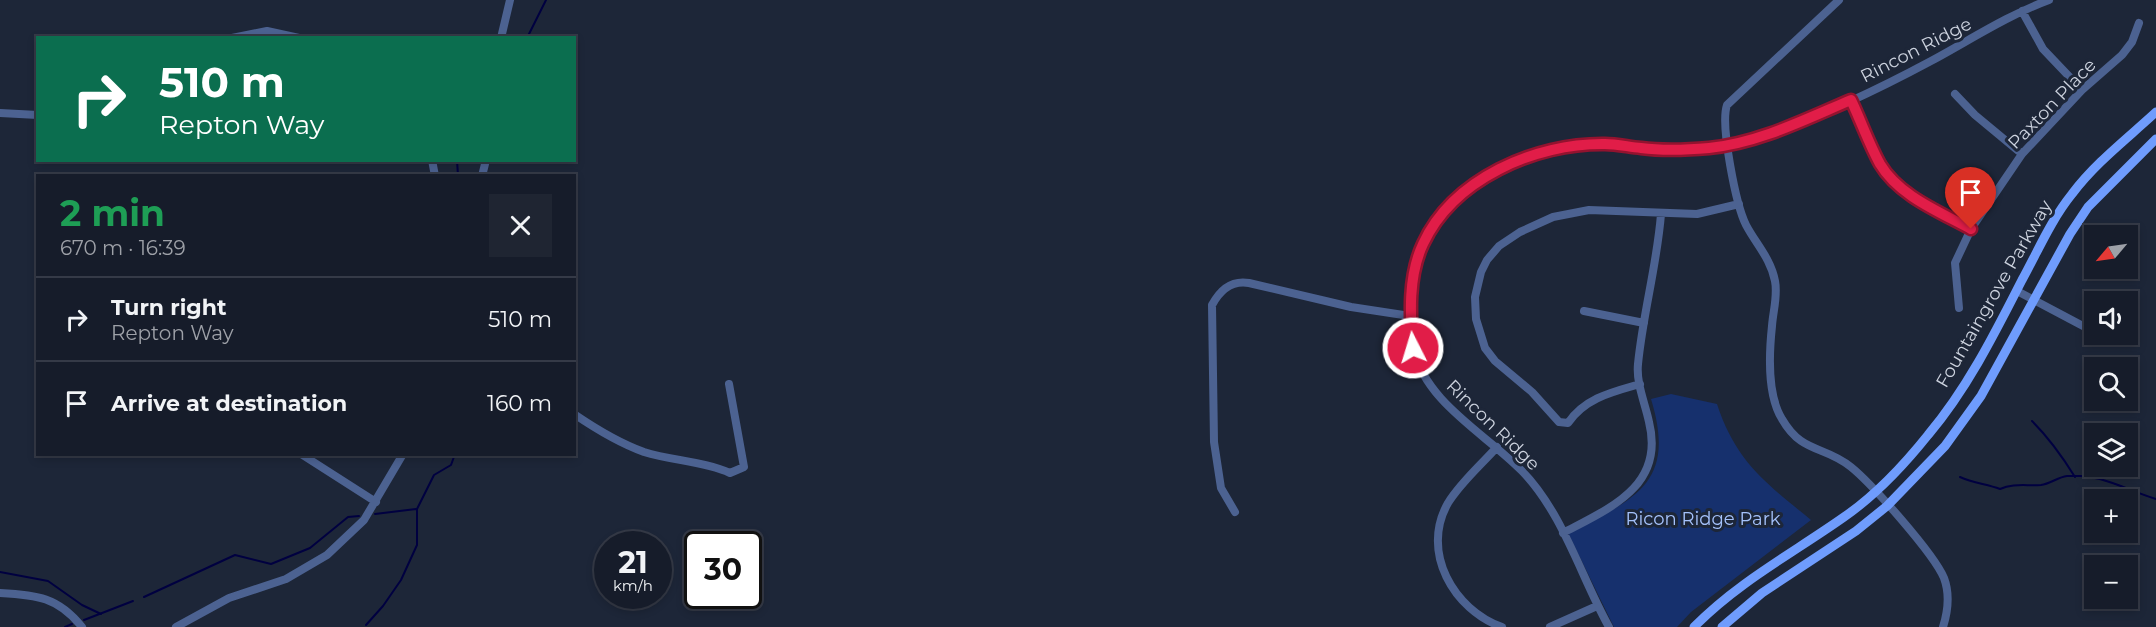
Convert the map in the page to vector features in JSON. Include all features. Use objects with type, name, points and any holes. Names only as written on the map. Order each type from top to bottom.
[{"type":"main road","name":"Fountaingrove Parkway","points":[[1694,627],[1750,580],[1845,517],[1875,492],[1930,434],[1964,387],[2052,222],[2071,194],[2156,111]]},
{"type":"main road","name":"Fountaingrove Parkway","points":[[1722,627],[1762,593],[1856,531],[1887,506],[1945,446],[1968,416],[2070,234],[2088,207],[2106,185],[2156,139]]},
{"type":"street","points":[[501,36],[510,0]]},
{"type":"street","points":[[1839,0],[1726,105],[1724,123],[1727,145],[1745,224],[1769,261],[1775,282],[1771,349],[1773,404],[1791,434],[1803,445],[1849,465],[1875,492],[1937,566],[1945,579],[1948,596],[1943,627]]},
{"type":"street","name":"Rincon Ridge","points":[[1609,627],[1563,532],[1535,486],[1497,447],[1435,392],[1422,372],[1413,348],[1410,316],[1413,282],[1421,247],[1433,224],[1467,190],[1504,167],[1538,154],[1605,144],[1672,150],[1727,145],[1776,131],[1905,75],[2022,11],[2049,0]]},
{"type":"street","points":[[2022,11],[2043,49],[2082,90]]},
{"type":"street","name":"Paxton Place","points":[[1959,308],[1956,263],[1971,229],[2022,154],[2082,90],[2122,55],[2132,42],[2139,23]]},
{"type":"street","points":[[242,36],[267,31],[290,36]]},
{"type":"street","points":[[1955,94],[2022,154]]},
{"type":"street","points":[[1851,100],[1881,165],[1893,180],[1911,195],[1971,229]]},
{"type":"street","points":[[0,113],[36,115]]},
{"type":"street","points":[[1640,384],[1604,393],[1590,402],[1568,423],[1558,422],[1532,392],[1495,361],[1485,348],[1476,319],[1475,297],[1481,272],[1487,260],[1499,246],[1520,232],[1553,217],[1589,210],[1697,214],[1739,204]]},
{"type":"street","points":[[1563,532],[1621,500],[1646,472],[1651,460],[1653,440],[1638,367],[1661,214]]},
{"type":"street","points":[[1235,512],[1221,488],[1214,442],[1212,305],[1224,288],[1249,283],[1351,307],[1410,316]]},
{"type":"street","points":[[2017,291],[2083,326]]},
{"type":"street","points":[[1584,311],[1644,323]]},
{"type":"street","points":[[576,415],[598,430],[645,452],[708,464],[730,473],[744,467],[729,384]]},
{"type":"street","points":[[1497,447],[1457,491],[1443,515],[1439,533],[1443,568],[1457,596],[1467,609],[1486,621],[1502,627]]},
{"type":"street","points":[[304,456],[376,502]]},
{"type":"street","points":[[176,627],[229,598],[272,585],[311,566],[356,530],[376,502],[402,456]]},
{"type":"street","points":[[0,593],[30,594],[52,601],[69,610],[82,627]]},
{"type":"street","points":[[1550,627],[1597,606]]},
{"type":"green space","name":"Ricon Ridge Park","points":[[1671,394],[1717,404],[1733,441],[1754,470],[1811,520],[1691,612],[1677,627],[1614,627],[1568,533],[1613,510],[1631,498],[1644,485],[1654,470],[1658,451],[1658,428],[1651,399]]},
{"type":"waterway","points":[[528,36],[546,0]]},
{"type":"waterway","points":[[457,162],[458,174]]},
{"type":"waterway","points":[[2032,421],[2075,477]]},
{"type":"waterway","points":[[366,625],[401,580],[417,545],[417,509],[434,475],[451,465],[454,456]]},
{"type":"waterway","points":[[1960,477],[2000,489],[2015,485],[2041,485],[2064,477],[2091,477],[2156,499]]},
{"type":"waterway","points":[[375,514],[416,509]]},
{"type":"waterway","points":[[144,597],[235,555],[271,564],[310,548],[348,517],[359,516]]},
{"type":"waterway","points":[[0,572],[48,581],[82,605],[101,614]]},
{"type":"waterway","points":[[84,620],[133,601]]},
{"type":"waterway","points":[[65,627],[72,624]]},
{"type":"route","points":[[1413,348],[1410,316],[1413,282],[1421,247],[1433,224],[1467,190],[1504,167],[1530,156],[1560,148],[1605,144],[1672,150],[1711,148],[1751,140],[1851,100],[1881,165],[1893,180],[1911,195],[1971,229]]}]
